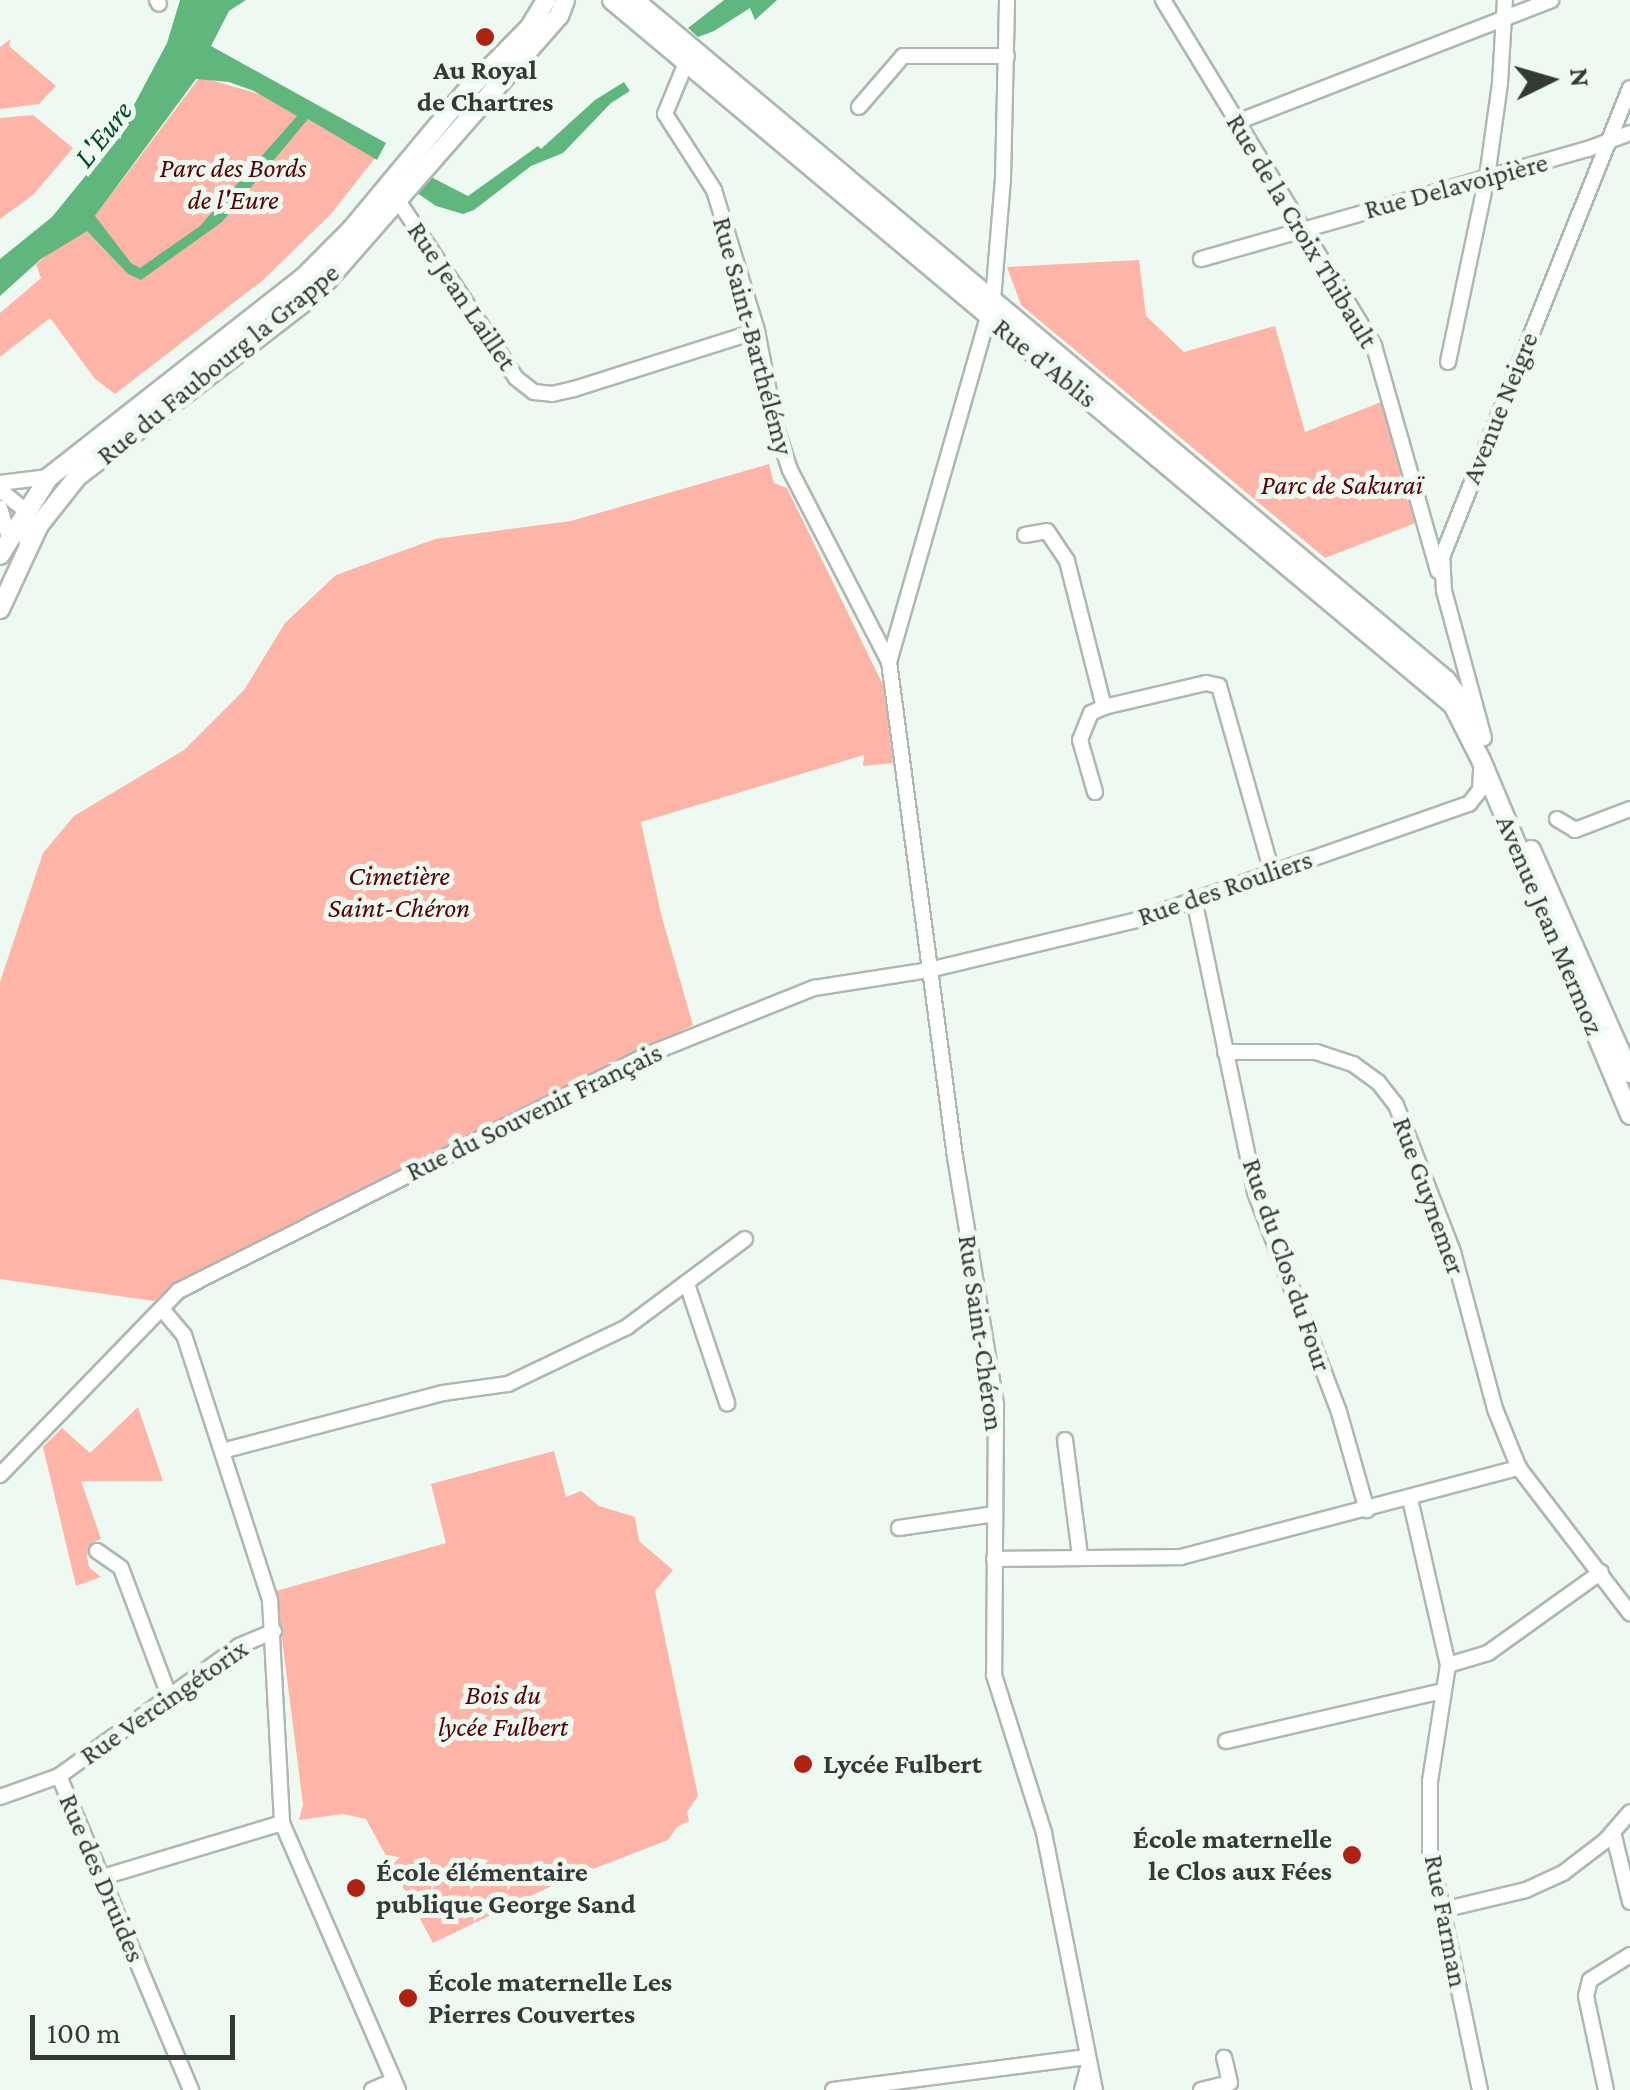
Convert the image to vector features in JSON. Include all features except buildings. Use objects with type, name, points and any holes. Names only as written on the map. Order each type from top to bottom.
[{"type":"main road","name":"Rue du Faubourg la Grappe","points":[[2,601],[50,507],[77,477],[317,292],[559,16],[565,0]]},
{"type":"main road","name":"Rue d'Ablis","points":[[612,0],[1401,642],[1455,698],[1477,736]]},
{"type":"main road","name":"Rue d'Ablis","points":[[634,0],[991,309],[1455,698]]},
{"type":"main road","name":"Rue du Faubourg la Grappe","points":[[4,546],[50,478],[302,278],[350,231],[465,92],[530,27],[545,4]]},
{"type":"main road","name":"Avenue Jean Mermoz","points":[[1477,736],[1481,760],[1630,1116]]},
{"type":"main road","name":"Avenue Jean Mermoz","points":[[1477,736],[1630,1072]]},
{"type":"street","points":[[890,662],[991,309],[1007,0]]},
{"type":"street","name":"Rue de la Croix Thibault","points":[[1163,0],[1374,346],[1444,591]]},
{"type":"street","points":[[1448,362],[1487,177],[1505,0]]},
{"type":"street","points":[[1237,122],[1504,22],[1551,0]]},
{"type":"street","points":[[859,107],[903,56],[1007,56]]},
{"type":"street","name":"Rue Saint-Barthélémy","points":[[686,64],[665,114],[714,190],[756,331],[776,428],[790,470],[890,662]]},
{"type":"street","name":"Avenue Neigre","points":[[1477,736],[1466,669],[1444,591],[1442,557],[1630,88]]},
{"type":"street","name":"Rue Delavoipière","points":[[1200,259],[1609,143],[1630,133]]},
{"type":"street","name":"Rue Jean Laillet","points":[[399,202],[516,378],[534,392],[552,394],[756,331]]},
{"type":"street","points":[[0,487],[50,478]]},
{"type":"street","points":[[0,487],[25,510],[27,546]]},
{"type":"street","points":[[4,546],[2,510],[50,507]]},
{"type":"street","points":[[1025,535],[1047,531],[1067,561],[1104,707]]},
{"type":"street","name":"Rue Saint-Chéron","points":[[890,662],[930,970],[996,1404],[994,1675],[1044,1833],[1095,2090]]},
{"type":"street","points":[[1455,698],[1466,669]]},
{"type":"street","points":[[1095,792],[1080,740],[1091,713],[1206,682],[1219,686],[1272,872]]},
{"type":"street","name":"Rue des Rouliers","points":[[930,970],[1136,920],[1469,804],[1480,790],[1481,760]]},
{"type":"street","points":[[1557,819],[1575,830],[1630,808]]},
{"type":"street","name":"Rue du Clos du Four","points":[[1194,900],[1256,1192],[1340,1412],[1368,1510]]},
{"type":"street","name":"Rue du Souvenir Français","points":[[0,1475],[194,1281],[696,1032],[814,988],[930,970]]},
{"type":"street","name":"Rue Guynemer","points":[[1225,1052],[1316,1052],[1353,1064],[1378,1082],[1396,1105],[1452,1252],[1495,1410],[1519,1468],[1630,1613]]},
{"type":"street","points":[[222,1451],[443,1393],[508,1384],[627,1327],[745,1239]]},
{"type":"street","points":[[687,1284],[727,1402]]},
{"type":"street","points":[[162,1309],[184,1335],[270,1600],[282,1823],[396,2085],[372,2090]]},
{"type":"street","points":[[1065,1440],[1080,1556]]},
{"type":"street","points":[[994,1559],[1181,1557],[1519,1468]]},
{"type":"street","points":[[1410,1499],[1448,1666],[1488,1653],[1601,1572]]},
{"type":"street","points":[[899,1528],[996,1514]]},
{"type":"street","points":[[97,1551],[121,1568],[169,1696]]},
{"type":"street","name":"Rue Vercingétorix","points":[[0,1797],[59,1776],[239,1646],[274,1630]]},
{"type":"street","name":"Rue Farman","points":[[1448,1666],[1430,1816],[1430,1851],[1480,2090]]},
{"type":"street","points":[[1226,1741],[1443,1691]]},
{"type":"street","name":"Rue des Druides","points":[[59,1776],[191,2090]]},
{"type":"street","points":[[1442,1910],[1526,1890],[1563,1873],[1613,1832],[1630,1812]]},
{"type":"street","points":[[103,1877],[282,1823]]},
{"type":"street","points":[[1613,1832],[1630,1902]]},
{"type":"street","points":[[1606,2090],[1586,1996],[1590,1980],[1630,1956]]},
{"type":"street","points":[[1201,2090],[1230,2082],[1224,2058]]},
{"type":"street","points":[[833,2090],[1088,2060],[1082,2090]]},
{"type":"green space","points":[[11,39],[9,46],[56,86],[39,104],[0,109],[0,47]]},
{"type":"green space","name":"Parc des Bords de l'Eure","points":[[200,77],[263,95],[322,123],[375,158],[331,214],[262,281],[115,394],[95,379],[50,318],[0,357],[0,313],[41,278],[36,264],[95,216]]},
{"type":"green space","points":[[33,115],[73,148],[33,195],[0,219],[0,118]]},
{"type":"green space","name":"Parc de Sakuraï","points":[[1139,260],[1146,316],[1184,352],[1275,326],[1305,432],[1381,402],[1418,522],[1325,558],[1021,305],[1007,267]]},
{"type":"green space","name":"Cimetière Saint-Chéron","points":[[769,464],[774,483],[787,488],[883,685],[893,763],[863,766],[864,755],[641,822],[661,914],[693,1025],[178,1282],[154,1301],[0,1279],[0,982],[43,853],[74,816],[184,750],[244,690],[285,623],[336,575],[435,539],[571,521]]},
{"type":"green space","points":[[138,1407],[163,1481],[81,1481],[101,1539],[92,1543],[87,1556],[89,1567],[101,1577],[76,1586],[43,1447],[62,1428],[90,1453]]},
{"type":"green space","name":"Bois du lycée Fulbert","points":[[554,1451],[566,1497],[581,1491],[599,1506],[635,1517],[639,1541],[673,1570],[655,1591],[698,1796],[687,1812],[689,1821],[677,1827],[668,1840],[562,1881],[433,1943],[366,1819],[343,1814],[299,1820],[303,1805],[276,1591],[446,1543],[431,1484]]},
{"type":"shaded area","points":[[180,0],[246,0],[229,11],[211,46],[386,143],[377,160],[308,119],[222,222],[141,280],[128,274],[87,231],[41,259],[0,296],[0,259],[52,217],[118,136],[123,117],[127,118],[167,43]],"holes":[[[196,79],[229,82],[254,91],[297,116],[200,226],[140,268],[131,263],[95,216]]]},
{"type":"shaded area","points":[[724,0],[777,0],[755,20],[750,8],[698,37],[688,28]]},
{"type":"shaded area","points":[[624,82],[630,91],[611,103],[563,153],[531,166],[474,210],[463,214],[436,206],[417,193],[429,176],[468,196],[538,146],[541,149],[595,100]]},
{"type":"place","name":"Au Royal de Chartres","points":[[485,37]]},
{"type":"place","name":"Lycée Fulbert","points":[[803,1764]]},
{"type":"place","name":"École maternelle le Clos aux Fées","points":[[1352,1855]]},
{"type":"place","name":"École élémentaire publique George Sand","points":[[356,1888]]},
{"type":"place","name":"École maternelle Les Pierres Couvertes","points":[[408,1998]]},
{"type":"water label","name":"L'Eure","points":[[103,134]]}]
